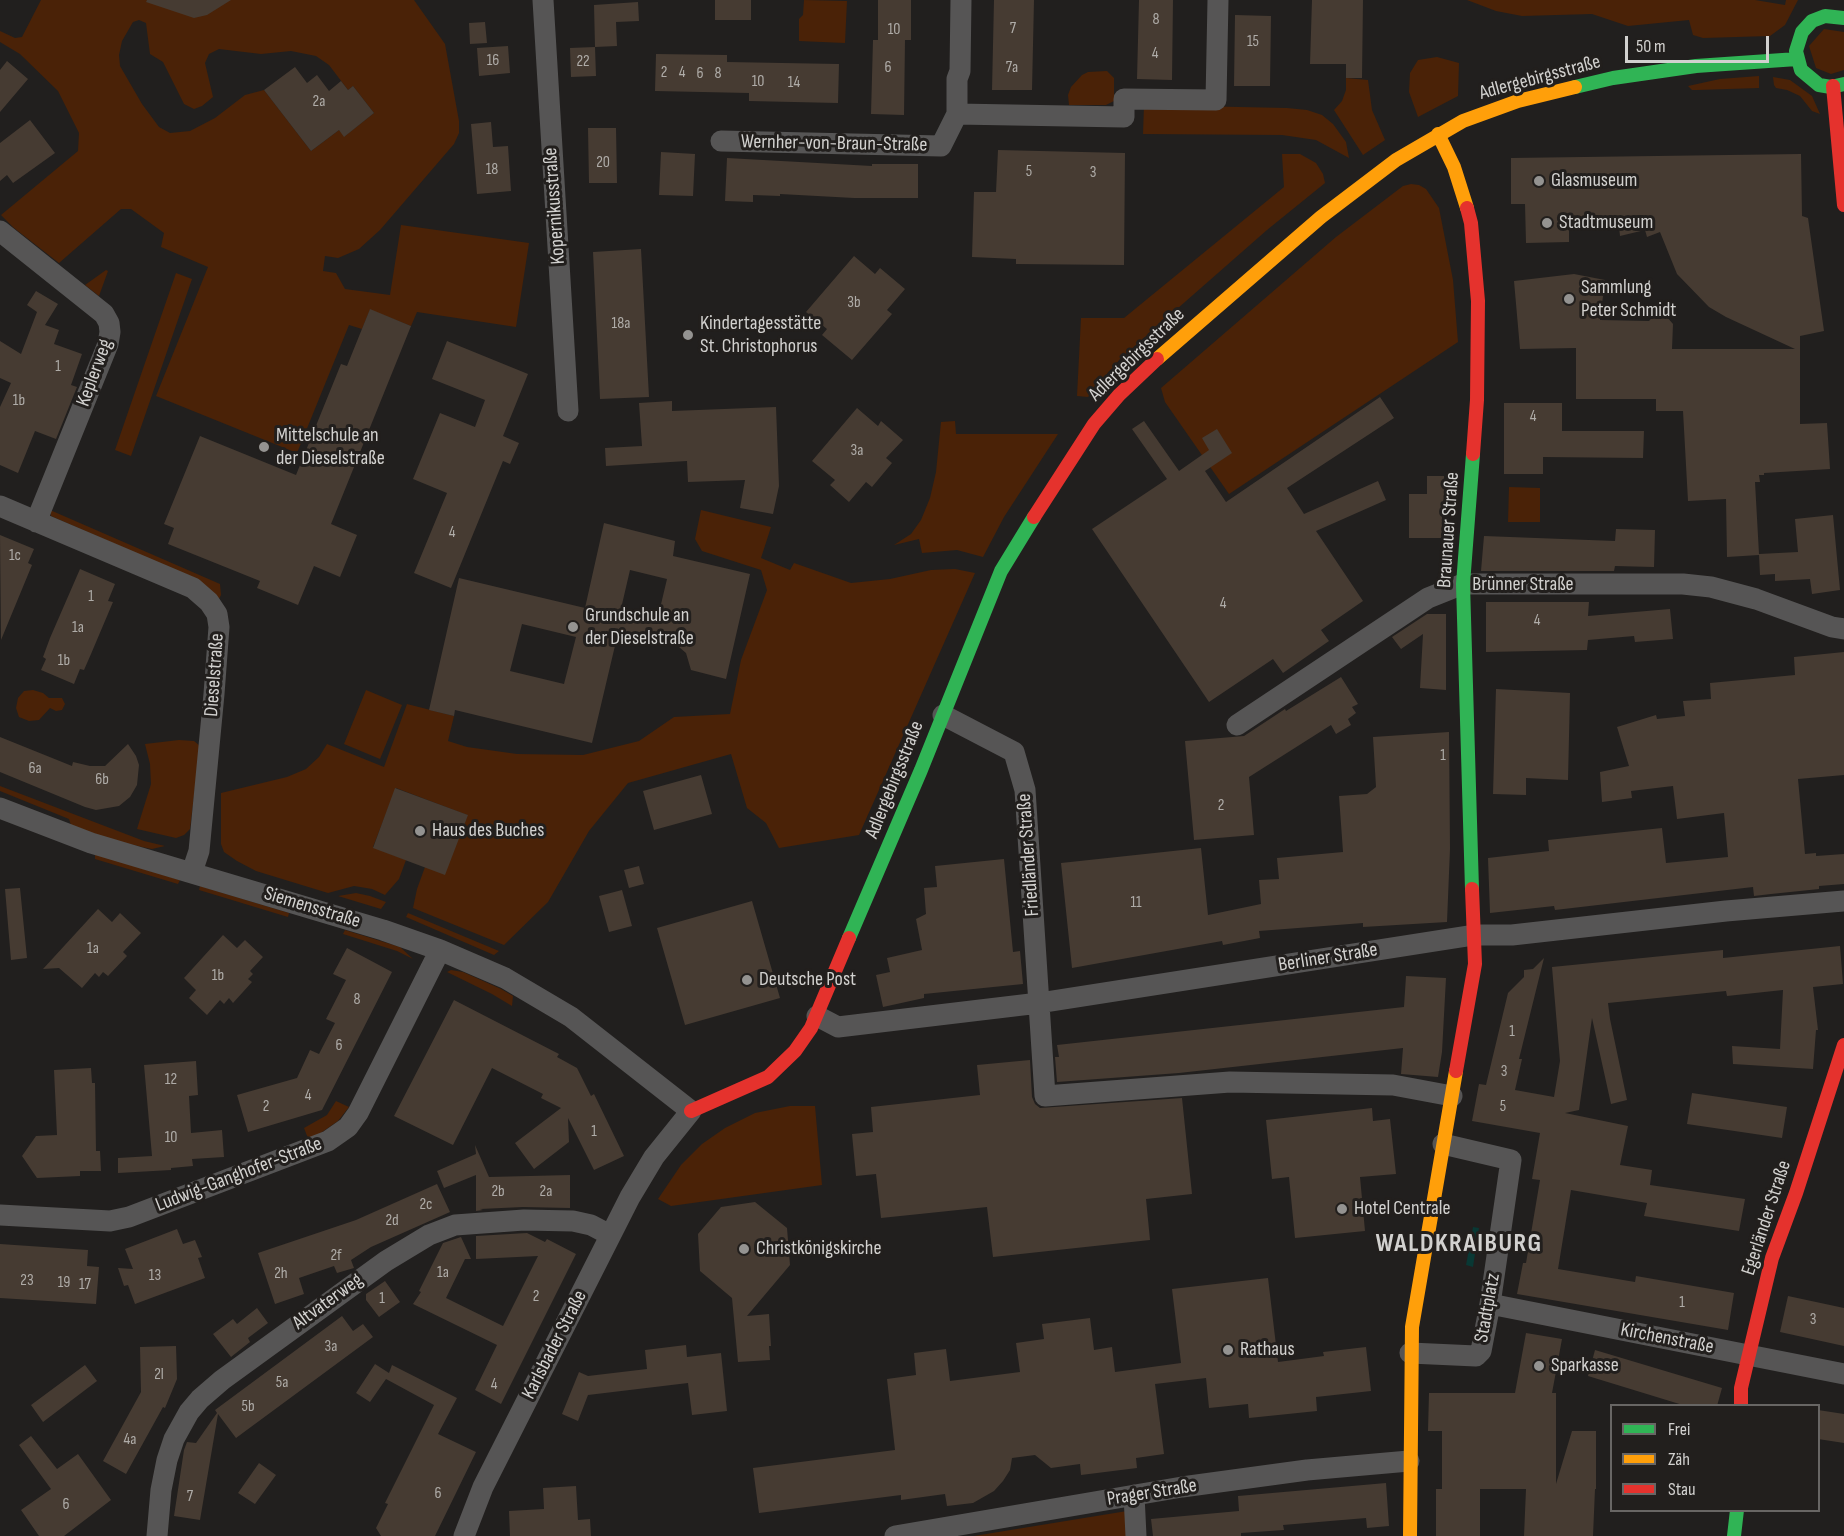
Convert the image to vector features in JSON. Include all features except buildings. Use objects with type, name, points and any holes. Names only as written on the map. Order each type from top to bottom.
[{"type":"street","name":"Kopernikusstraße","points":[[543,0],[568,411]]},
{"type":"street","name":"Wernher-von-Braun-Straße","points":[[721,141],[941,146],[957,114],[962,0]]},
{"type":"street","points":[[957,114],[1124,117],[1124,99],[1216,100],[1218,0]]},
{"type":"street","points":[[1840,0],[1841,17],[1818,18],[1806,26],[1799,38],[1797,58],[1801,70],[1819,85],[1839,85],[1844,205]]},
{"type":"street","name":"Adlergebirgsstraße","points":[[691,1111],[768,1077],[795,1051],[811,1028],[1001,571],[1069,460],[1094,424],[1119,395],[1155,360],[1321,217],[1396,160],[1438,134],[1486,111],[1613,78],[1696,66],[1797,58]]},
{"type":"street","name":"Braunauer Straße","points":[[1438,134],[1455,167],[1471,223],[1478,301],[1477,400],[1463,584],[1468,802],[1474,935]]},
{"type":"street","name":"Keplerweg","points":[[0,231],[104,314],[109,323],[108,344],[36,522]]},
{"type":"street","name":"Dieselstraße","points":[[0,506],[192,588],[209,602],[217,614],[219,627],[212,717],[199,851],[192,872]]},
{"type":"street","name":"Brünner Straße","points":[[1237,725],[1428,598],[1463,584],[1683,584],[1711,587],[1756,599],[1832,627],[1844,629]]},
{"type":"street","name":"Friedländer Straße","points":[[943,715],[1014,752],[1025,790],[1039,1004]]},
{"type":"street","name":"Siemensstraße","points":[[0,808],[91,843],[383,930],[440,950],[505,978],[571,1017],[609,1044],[691,1111]]},
{"type":"street","name":"Berliner Straße","points":[[817,1016],[838,1027],[1039,1004],[1474,935],[1512,934],[1844,901]]},
{"type":"street","points":[[1410,1536],[1412,1327],[1475,964],[1474,935]]},
{"type":"street","name":"Ludwig-Ganghofer-Straße","points":[[0,1215],[110,1221],[129,1217],[328,1141],[348,1127],[358,1113],[440,950]]},
{"type":"street","points":[[1039,1004],[1045,1096],[1230,1082],[1393,1084],[1452,1096]]},
{"type":"street","name":"Egerländer Straße","points":[[1741,1404],[1741,1388],[1772,1258],[1796,1193],[1844,1045]]},
{"type":"street","name":"Karlsbader Straße","points":[[464,1536],[483,1487],[610,1235],[654,1157],[691,1111]]},
{"type":"street","name":"Stadtplatz","points":[[1410,1353],[1476,1356],[1481,1352],[1490,1304],[1511,1160],[1443,1144]]},
{"type":"street","name":"Altvaterweg","points":[[157,1536],[161,1490],[167,1460],[181,1425],[189,1412],[222,1380],[386,1261],[429,1235],[455,1225],[524,1220],[573,1221],[591,1225],[610,1235]]},
{"type":"street","name":"Kirchenstraße","points":[[1490,1304],[1844,1374]]},
{"type":"street","name":"Prager Straße","points":[[896,1536],[1134,1495],[1307,1470],[1409,1461]]},
{"type":"street","points":[[1134,1495],[1136,1536]]},
{"type":"street","points":[[1734,1536],[1737,1512]]},
{"type":"shaded area","points":[[41,0],[414,0],[445,44],[459,121],[459,133],[454,144],[380,230],[359,249],[338,258],[325,256],[323,271],[336,273],[345,289],[390,295],[401,225],[529,243],[516,327],[417,312],[411,326],[370,310],[362,329],[349,325],[297,453],[156,396],[208,267],[161,247],[164,233],[131,209],[121,209],[59,263],[1,215],[78,151],[79,133],[58,91],[20,54],[0,42],[0,31],[15,38],[22,37]],"holes":[[[139,20],[146,23],[150,54],[163,62],[184,104],[194,109],[213,97],[205,63],[209,54],[219,49],[261,54],[291,51],[316,56],[329,65],[348,90],[353,86],[374,113],[345,136],[339,130],[311,151],[264,90],[245,95],[215,118],[190,131],[170,133],[159,127],[142,104],[120,66],[119,55],[122,41],[133,22]]]},
{"type":"shaded area","points":[[804,0],[847,1],[845,43],[799,41],[799,19],[803,15]]},
{"type":"shaded area","points":[[1467,0],[1755,0],[1785,5],[1786,0],[1798,0],[1785,25],[1770,36],[1703,38],[1693,35],[1689,20],[1628,26],[1592,14],[1522,16],[1496,11]]},
{"type":"shaded area","points":[[1824,29],[1844,32],[1844,70],[1831,74],[1816,68],[1809,46]]},
{"type":"shaded area","points":[[1437,57],[1459,63],[1458,96],[1418,117],[1409,92],[1410,73],[1418,60]]},
{"type":"shaded area","points":[[1107,71],[1114,78],[1114,101],[1106,105],[1069,105],[1068,95],[1071,87],[1082,75],[1088,72]]},
{"type":"shaded area","points":[[1759,76],[1759,88],[1692,90],[1688,86],[1720,79]]},
{"type":"shaded area","points":[[1773,77],[1790,80],[1812,96],[1820,114],[1812,111],[1800,96],[1776,88]]},
{"type":"shaded area","points":[[1346,78],[1368,80],[1372,110],[1385,140],[1363,155],[1334,110],[1342,101],[1346,90]]},
{"type":"shaded area","points":[[1144,105],[1307,110],[1322,115],[1333,124],[1346,142],[1349,158],[1316,140],[1282,135],[1143,134]]},
{"type":"shaded area","points":[[1282,154],[1300,154],[1316,163],[1323,174],[1325,183],[1267,230],[1120,359],[1088,397],[1077,396],[1081,318],[1124,318],[1284,187]]},
{"type":"shaded area","points":[[1411,184],[1426,189],[1439,208],[1453,280],[1458,342],[1229,494],[1165,402],[1161,388],[1336,237],[1403,186]]},
{"type":"shaded area","points":[[106,270],[108,271],[99,296],[85,285]]},
{"type":"shaded area","points":[[176,273],[192,279],[131,456],[115,450]]},
{"type":"shaded area","points":[[955,421],[956,434],[1058,434],[1004,517],[983,557],[957,550],[922,553],[919,539],[894,545],[911,534],[921,520],[930,498],[936,472],[941,422]]},
{"type":"shaded area","points":[[1509,487],[1540,488],[1540,522],[1508,522]]},
{"type":"shaded area","points":[[50,510],[220,584],[219,599],[201,582],[51,516]]},
{"type":"shaded area","points":[[701,510],[771,527],[761,558],[790,570],[794,563],[851,583],[890,579],[931,570],[955,569],[975,573],[859,835],[779,848],[766,823],[747,808],[731,754],[628,783],[589,831],[548,902],[504,945],[413,908],[425,867],[467,815],[396,788],[373,847],[406,860],[399,879],[385,895],[372,889],[354,886],[328,893],[256,871],[224,852],[221,844],[221,793],[287,777],[306,769],[319,757],[327,744],[384,767],[407,704],[454,716],[448,741],[467,747],[517,754],[583,755],[639,741],[674,717],[730,714],[741,660],[767,590],[761,570],[702,551],[695,539]]},
{"type":"shaded area","points":[[33,690],[49,698],[62,698],[65,704],[62,710],[56,711],[50,708],[39,720],[29,721],[19,717],[16,708],[18,698],[24,691]]},
{"type":"shaded area","points":[[366,690],[402,705],[380,759],[344,744]]},
{"type":"shaded area","points":[[179,740],[194,741],[200,746],[190,829],[184,835],[176,838],[137,829],[151,784],[150,764],[145,744]]},
{"type":"shaded area","points":[[0,786],[144,841],[165,846],[152,849],[109,839],[71,825],[69,819],[0,791]]},
{"type":"shaded area","points":[[95,854],[180,880],[178,884],[95,859]]},
{"type":"shaded area","points":[[200,886],[289,913],[288,917],[199,890]]},
{"type":"shaded area","points":[[356,893],[386,902],[381,909],[338,896]]},
{"type":"shaded area","points":[[408,913],[499,951],[494,955],[406,917]]},
{"type":"shaded area","points":[[345,930],[400,947],[413,959],[397,951],[343,934]]},
{"type":"shaded area","points":[[451,970],[463,972],[513,996],[512,1006],[447,972]]},
{"type":"shaded area","points":[[336,1101],[349,1107],[338,1121],[309,1141],[304,1128],[327,1115]]},
{"type":"shaded area","points":[[790,1106],[815,1106],[822,1185],[671,1206],[658,1199],[681,1165],[702,1144],[725,1128],[755,1113]]},
{"type":"shaded area","points":[[1127,1511],[1126,1536],[974,1536]]},
{"type":"water","points":[[1473,1227],[1479,1228],[1473,1267],[1466,1265]]},
{"type":"traffic: fast","points":[[1844,18],[1825,16],[1812,21],[1802,32],[1796,51],[1801,70],[1819,85],[1831,87],[1844,84]]},
{"type":"traffic: fast","points":[[1575,87],[1613,78],[1696,66],[1797,59]]},
{"type":"traffic: fast","points":[[1472,889],[1463,584],[1473,454]]},
{"type":"traffic: fast","points":[[849,938],[921,770],[1001,571],[1034,517]]},
{"type":"traffic: fast","points":[[1734,1536],[1737,1512]]},
{"type":"traffic: slow","points":[[1157,359],[1321,217],[1396,160],[1463,121],[1518,101],[1575,87]]},
{"type":"traffic: slow","points":[[1438,134],[1454,167],[1467,208]]},
{"type":"traffic: slow","points":[[1410,1536],[1412,1327],[1456,1071]]},
{"type":"traffic: jam","points":[[1833,86],[1844,205]]},
{"type":"traffic: jam","points":[[1467,208],[1471,223],[1478,301],[1477,400],[1473,454]]},
{"type":"traffic: jam","points":[[1034,517],[1094,424],[1119,395],[1157,359]]},
{"type":"traffic: jam","points":[[1456,1071],[1475,964],[1472,889]]},
{"type":"traffic: jam","points":[[691,1111],[768,1077],[795,1051],[811,1028],[849,938]]},
{"type":"traffic: jam","points":[[1741,1404],[1741,1388],[1772,1258],[1796,1193],[1844,1045]]},
{"type":"place","name":"Glasmuseum","points":[[1539,181]]},
{"type":"place","name":"Stadtmuseum","points":[[1547,223]]},
{"type":"place","name":"Sammlung Peter Schmidt","points":[[1569,299]]},
{"type":"place","name":"Kindertagesstätte St. Christophorus","points":[[688,335]]},
{"type":"place","name":"Mittelschule an der Dieselstraße","points":[[264,447]]},
{"type":"place","name":"Grundschule an der Dieselstraße","points":[[573,627]]},
{"type":"place","name":"Haus des Buches","points":[[420,831]]},
{"type":"place","name":"Deutsche Post","points":[[747,980]]},
{"type":"place","name":"Hotel Centrale","points":[[1342,1209]]},
{"type":"place","name":"Christkönigskirche","points":[[744,1249]]},
{"type":"place","name":"Rathaus","points":[[1228,1350]]},
{"type":"place","name":"Sparkasse","points":[[1539,1366]]},
{"type":"district","name":"WALDKRAIBURG","points":[[1459,1244]]}]
